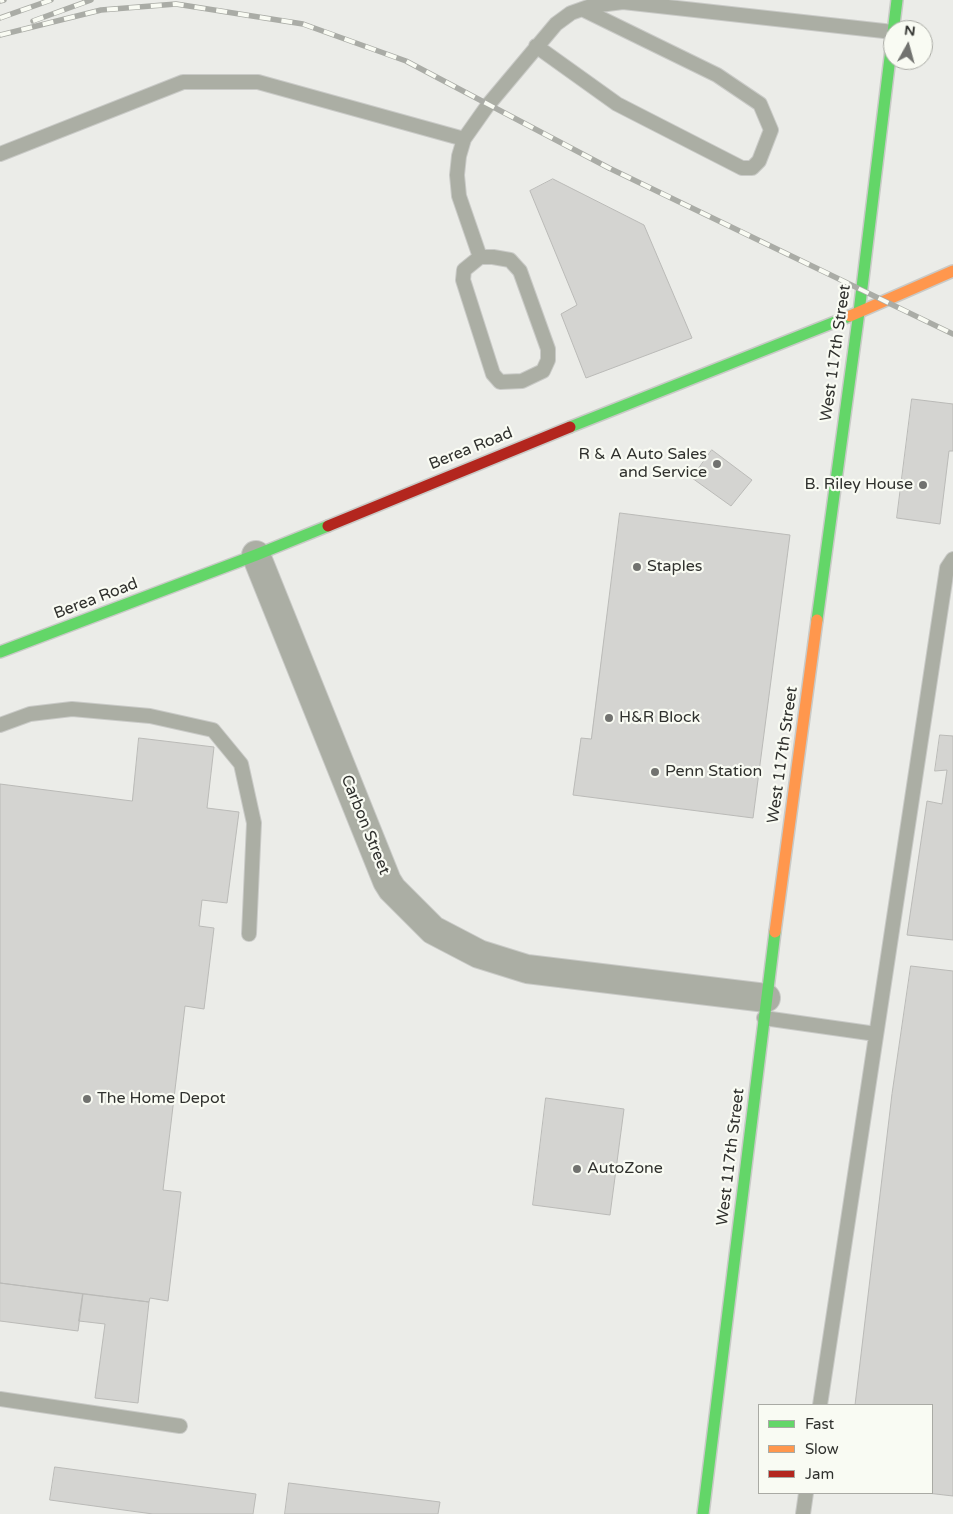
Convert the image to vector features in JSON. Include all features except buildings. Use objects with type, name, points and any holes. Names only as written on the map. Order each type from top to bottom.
[{"type":"main road","name":"West 117th Street","points":[[894,20],[897,0]]},
{"type":"main road","name":"West 117th Street","points":[[703,1514],[765,1008],[859,312],[888,70]]},
{"type":"main road","name":"Berea Road","points":[[0,652],[256,556],[548,435],[859,312],[953,271]]},
{"type":"street","name":"Carbon Street","points":[[256,556],[388,881],[392,889],[433,930],[478,954],[527,969],[765,1008]]},
{"type":"lane","points":[[480,258],[459,196],[457,175],[459,156],[464,139],[488,105],[536,46],[556,24],[571,13],[591,6],[626,1],[883,31]]},
{"type":"lane","points":[[536,46],[617,104],[742,168],[752,168],[759,161],[771,130],[760,104],[717,75],[582,9]]},
{"type":"lane","points":[[0,154],[183,82],[258,82],[464,139]]},
{"type":"lane","points":[[493,256],[510,260],[520,271],[548,349],[548,360],[543,372],[522,381],[500,382],[494,374],[463,280],[464,270],[480,258],[493,256]]},
{"type":"lane","points":[[820,1404],[948,568],[953,559]]},
{"type":"lane","points":[[0,724],[30,714],[72,709],[150,716],[213,730],[241,764],[254,824],[249,934]]},
{"type":"lane","points":[[765,1008],[876,1034]]},
{"type":"lane","points":[[0,1399],[180,1426]]},
{"type":"lane","points":[[803,1514],[806,1494]]},
{"type":"railway","points":[[0,1],[4,0]]},
{"type":"railway","points":[[0,18],[51,0]]},
{"type":"railway","points":[[33,21],[91,0]]},
{"type":"railway","points":[[0,35],[101,10],[176,4],[303,24],[406,61],[609,168],[953,334]]},
{"type":"traffic: fast","points":[[817,620],[859,312],[897,0]]},
{"type":"traffic: fast","points":[[570,427],[850,316]]},
{"type":"traffic: fast","points":[[0,652],[328,526]]},
{"type":"traffic: fast","points":[[703,1514],[775,932]]},
{"type":"traffic: slow","points":[[850,316],[953,271]]},
{"type":"traffic: slow","points":[[775,932],[817,620]]},
{"type":"traffic: jam","points":[[328,526],[570,427]]},
{"type":"place","name":"R & A Auto Sales and Service","points":[[717,464]]},
{"type":"place","name":"B. Riley House","points":[[923,485]]},
{"type":"place","name":"Staples","points":[[637,567]]},
{"type":"place","name":"H&R Block","points":[[609,718]]},
{"type":"place","name":"Penn Station","points":[[655,772]]},
{"type":"place","name":"The Home Depot","points":[[87,1099]]},
{"type":"place","name":"AutoZone","points":[[577,1169]]}]
